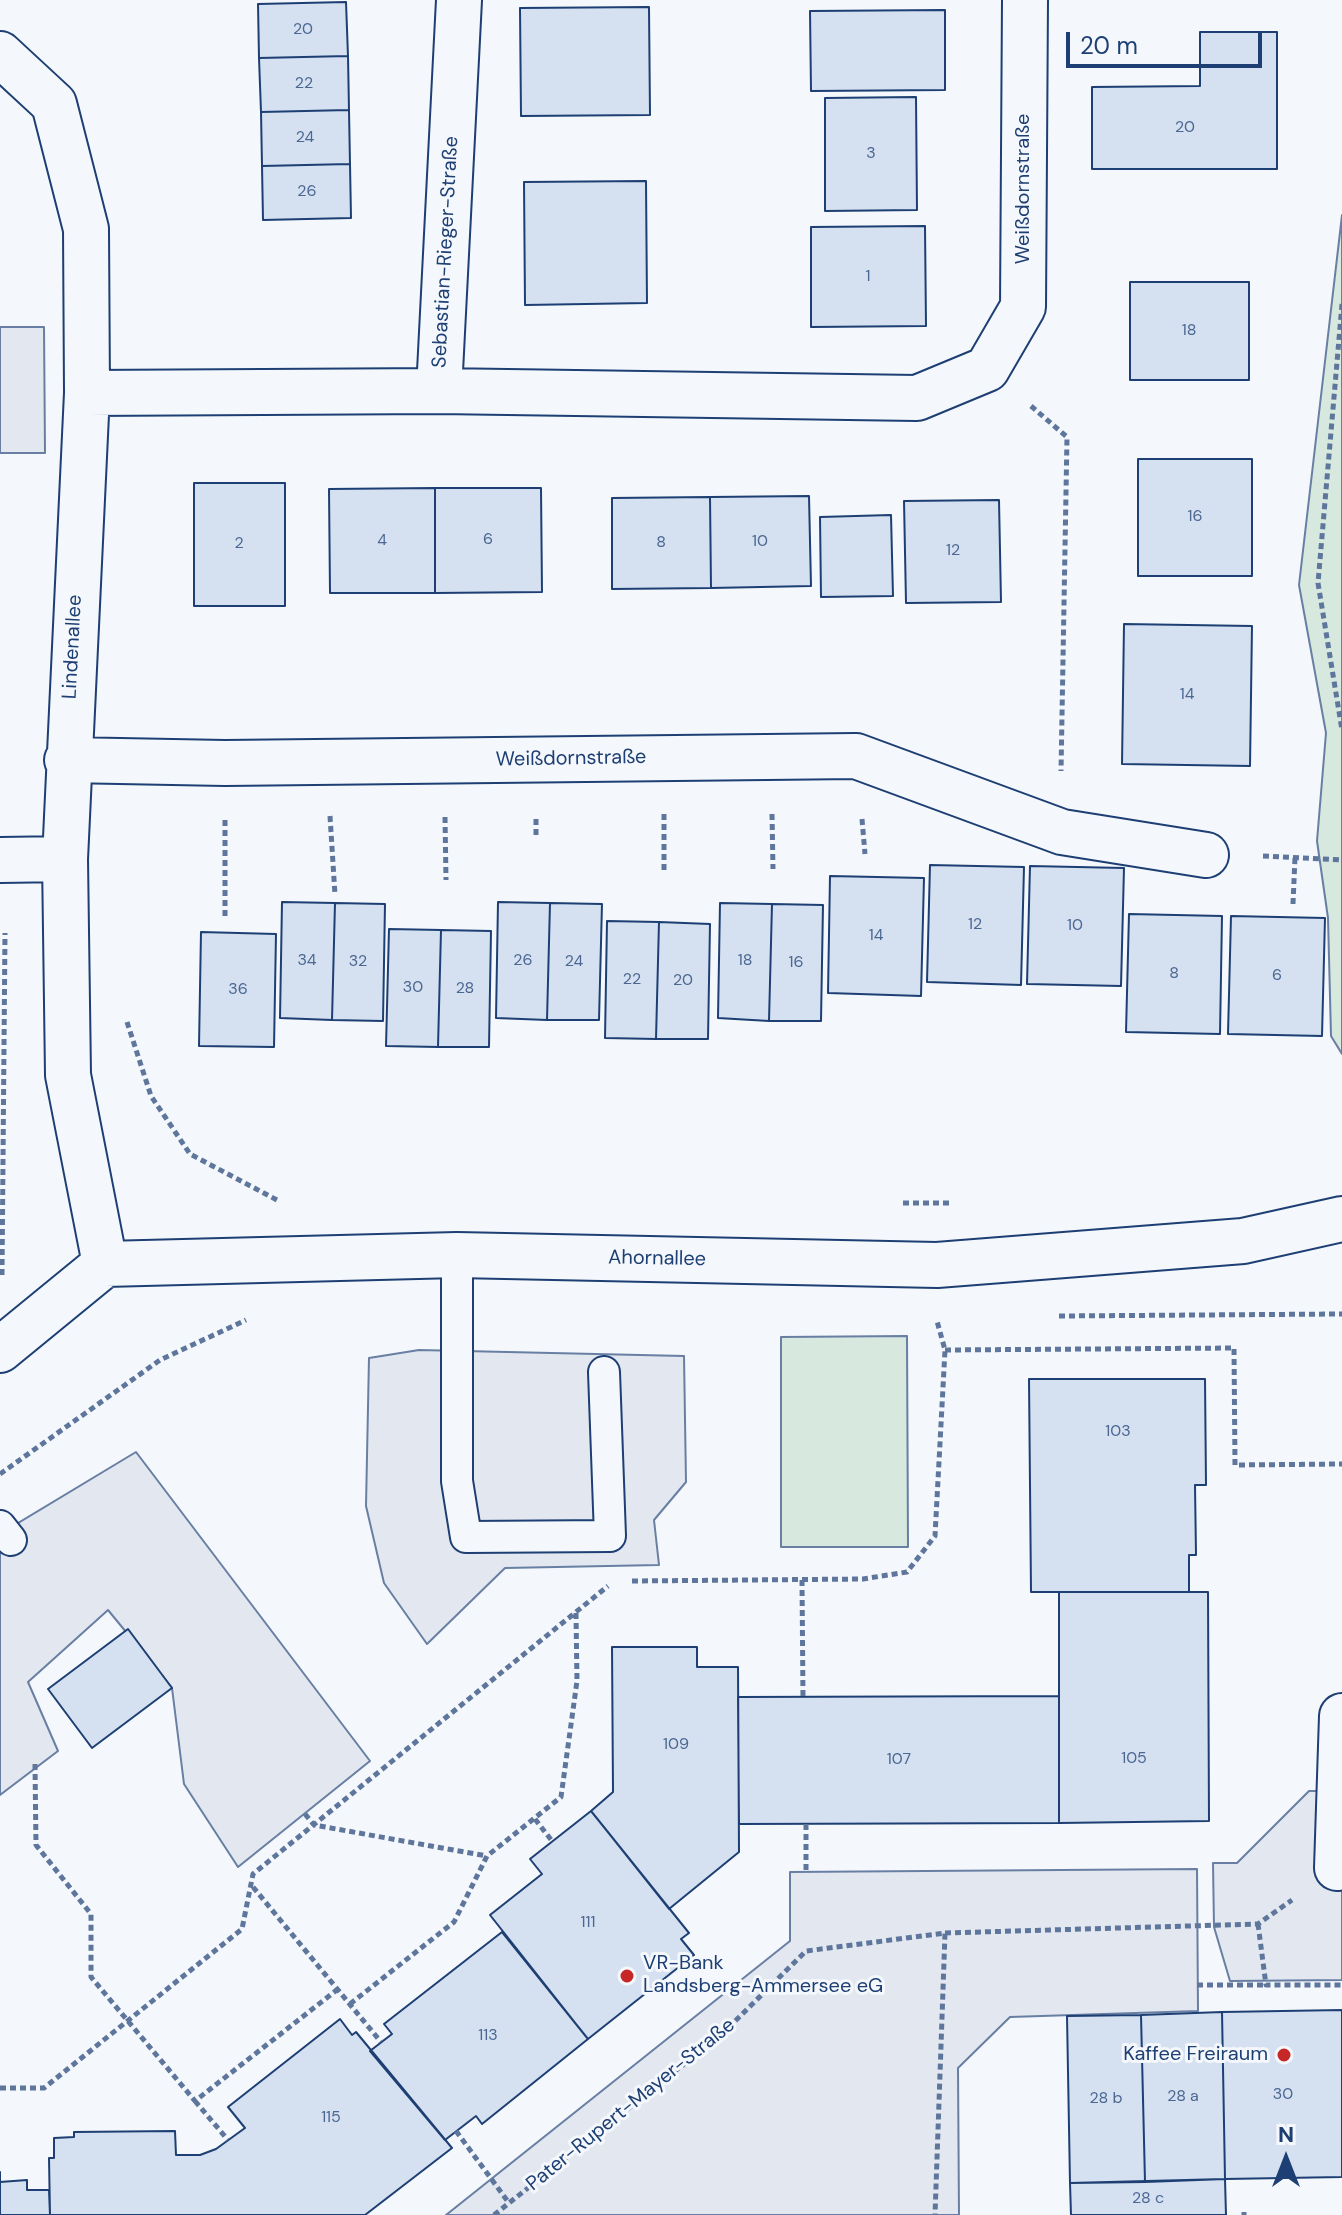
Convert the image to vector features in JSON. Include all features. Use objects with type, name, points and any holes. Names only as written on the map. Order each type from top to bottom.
[{"type":"street","name":"Sebastian-Rieger-Straße","points":[[87,393],[439,391],[459,0]]},
{"type":"street","name":"Weißdornstraße","points":[[987,369],[1023,307],[1025,0]]},
{"type":"street","name":"Lindenallee","points":[[0,54],[54,104],[86,229],[87,393],[67,760],[68,1075],[105,1264]]},
{"type":"street","points":[[439,391],[917,398],[987,369]]},
{"type":"street","name":"Weißdornstraße","points":[[67,760],[225,763],[856,756],[1062,832],[1206,855]]},
{"type":"street","points":[[3,860],[65,859]]},
{"type":"street","name":"Ahornallee","points":[[105,1264],[457,1255],[937,1265],[1243,1241],[1342,1219]]},
{"type":"street","points":[[0,1350],[105,1264]]},
{"type":"street","points":[[1337,1868],[1342,1716]]},
{"type":"lane","points":[[457,1255],[457,1481],[466,1537],[610,1536],[604,1372]]},
{"type":"path","points":[[1342,304],[1318,583],[1342,730]]},
{"type":"path","points":[[987,369],[1067,437],[1062,832]]},
{"type":"path","points":[[327,762],[335,895]]},
{"type":"path","points":[[225,763],[225,919]]},
{"type":"path","points":[[1206,855],[1342,860]]},
{"type":"path","points":[[1293,904],[1295,857]]},
{"type":"path","points":[[1,1284],[3,860]]},
{"type":"path","points":[[3,1008],[123,1010],[151,1096],[190,1154],[276,1200],[292,1200]]},
{"type":"path","points":[[899,1203],[962,1203]]},
{"type":"path","points":[[1045,1317],[1342,1314]]},
{"type":"path","points":[[628,1581],[863,1579],[907,1572],[935,1536],[945,1350],[936,1317],[951,1317]]},
{"type":"path","points":[[0,1474],[160,1360],[244,1321],[257,1319]]},
{"type":"path","points":[[945,1350],[1234,1348],[1235,1465],[1342,1464]]},
{"type":"path","points":[[802,1580],[803,1697]]},
{"type":"path","points":[[0,2088],[44,2088],[242,1929],[253,1874],[613,1581]]},
{"type":"path","points":[[350,2004],[454,1922],[487,1856],[561,1797],[577,1681],[576,1612]]},
{"type":"path","points":[[35,1764],[36,1845],[91,1914],[91,1977],[228,2140]]},
{"type":"path","points":[[305,1814],[314,1825],[487,1856]]},
{"type":"path","points":[[535,1819],[552,1841]]},
{"type":"path","points":[[806,1824],[806,1872]]},
{"type":"path","points":[[1266,1985],[1258,1924],[1337,1868]]},
{"type":"path","points":[[253,1886],[381,2042]]},
{"type":"path","name":"Pater-Rupert-Mayer-Straße","points":[[494,2215],[723,2033],[806,1951],[945,1933],[1258,1924]]},
{"type":"path","points":[[935,2215],[945,1933]]},
{"type":"path","points":[[1197,1985],[1342,1985]]},
{"type":"path","points":[[195,2101],[338,1989]]},
{"type":"path","points":[[456,2131],[509,2203]]},
{"type":"shaded area","points":[[1342,215],[1342,1054],[1331,1036],[1328,918],[1317,841],[1326,733],[1299,585]]},
{"type":"shaded area","points":[[0,327],[44,327],[45,453],[0,453]]},
{"type":"shaded area","points":[[907,1336],[908,1547],[781,1547],[781,1337]]},
{"type":"shaded area","points":[[419,1350],[684,1356],[686,1482],[654,1520],[659,1565],[505,1568],[427,1644],[384,1583],[366,1506],[369,1358]]},
{"type":"shaded area","points":[[136,1452],[370,1761],[238,1867],[184,1784],[172,1688],[108,1610],[28,1682],[58,1751],[0,1795],[0,1534]]},
{"type":"shaded area","points":[[1309,1791],[1342,1791],[1342,1980],[1230,1981],[1214,1927],[1213,1863],[1237,1863]]},
{"type":"shaded area","points":[[1197,1869],[1198,2011],[1010,2017],[958,2068],[959,2215],[446,2215],[790,1941],[790,1872]]},
{"type":"building","points":[[346,2],[348,56],[259,58],[258,4]]},
{"type":"building","points":[[649,7],[650,115],[521,116],[520,8]]},
{"type":"building","points":[[945,10],[945,90],[811,91],[810,11]]},
{"type":"building","points":[[1200,32],[1277,32],[1277,169],[1092,169],[1092,87],[1200,86]]},
{"type":"building","points":[[348,56],[349,110],[261,112],[259,58]]},
{"type":"building","points":[[916,97],[917,210],[825,211],[825,98]]},
{"type":"building","points":[[349,110],[350,164],[262,166],[261,112]]},
{"type":"building","points":[[350,164],[351,218],[263,220],[262,166]]},
{"type":"building","points":[[646,181],[647,303],[525,305],[524,182]]},
{"type":"building","points":[[925,226],[926,326],[811,327],[811,227]]},
{"type":"building","points":[[1130,282],[1249,282],[1249,380],[1130,380]]},
{"type":"building","points":[[1138,459],[1252,459],[1252,576],[1138,576]]},
{"type":"building","points":[[194,483],[285,483],[285,606],[194,606]]},
{"type":"building","points":[[435,488],[435,593],[330,593],[329,489]]},
{"type":"building","points":[[435,488],[541,488],[542,592],[435,593]]},
{"type":"building","points":[[809,496],[811,586],[711,588],[710,497]]},
{"type":"building","points":[[710,497],[711,588],[612,589],[612,498]]},
{"type":"building","points":[[999,500],[1001,602],[906,603],[904,501]]},
{"type":"building","points":[[891,515],[893,596],[821,597],[820,517]]},
{"type":"building","points":[[1124,624],[1252,626],[1250,766],[1122,764]]},
{"type":"building","points":[[930,865],[1024,867],[1021,985],[927,982]]},
{"type":"building","points":[[1030,866],[1124,868],[1121,986],[1027,984]]},
{"type":"building","points":[[830,876],[924,878],[921,996],[828,993]]},
{"type":"building","points":[[282,902],[335,903],[332,1020],[280,1018]]},
{"type":"building","points":[[498,902],[550,903],[547,1020],[496,1018]]},
{"type":"building","points":[[335,903],[385,904],[383,1021],[332,1020]]},
{"type":"building","points":[[550,903],[602,904],[599,1020],[547,1020]]},
{"type":"building","points":[[720,903],[772,904],[769,1021],[718,1018]]},
{"type":"building","points":[[772,904],[823,905],[821,1021],[769,1021]]},
{"type":"building","points":[[1129,914],[1222,916],[1220,1034],[1126,1032]]},
{"type":"building","points":[[1231,916],[1325,918],[1322,1036],[1228,1034]]},
{"type":"building","points":[[607,921],[659,922],[656,1039],[605,1038]]},
{"type":"building","points":[[659,922],[710,924],[708,1039],[656,1039]]},
{"type":"building","points":[[389,929],[441,930],[438,1047],[386,1046]]},
{"type":"building","points":[[441,930],[491,931],[489,1047],[438,1047]]},
{"type":"building","points":[[201,932],[276,934],[274,1047],[199,1046]]},
{"type":"building","points":[[1029,1379],[1205,1379],[1206,1485],[1195,1485],[1196,1555],[1189,1555],[1189,1592],[1031,1592]]},
{"type":"building","points":[[1059,1592],[1208,1592],[1209,1821],[1059,1823]]},
{"type":"building","points":[[128,1629],[172,1688],[92,1748],[48,1689]]},
{"type":"building","points":[[612,1647],[697,1647],[697,1667],[738,1667],[739,1852],[669,1909],[591,1811],[613,1792]]},
{"type":"building","points":[[1059,1696],[1059,1823],[739,1824],[738,1697]]},
{"type":"building","points":[[591,1811],[689,1933],[681,1939],[694,1955],[588,2039],[490,1915],[542,1874],[530,1859]]},
{"type":"building","points":[[502,1932],[588,2039],[482,2124],[476,2116],[445,2140],[370,2051],[392,2034],[384,2024]]},
{"type":"building","points":[[1342,2010],[1342,2177],[1225,2179],[1222,2012]]},
{"type":"building","points":[[1222,2012],[1225,2179],[1145,2182],[1141,2015]]},
{"type":"building","points":[[1141,2015],[1145,2182],[1070,2183],[1067,2016]]},
{"type":"building","points":[[340,2019],[352,2035],[356,2032],[452,2148],[365,2215],[50,2215],[49,2158],[54,2158],[54,2138],[74,2137],[74,2132],[175,2131],[176,2155],[200,2155],[216,2149],[245,2128],[228,2107]]},
{"type":"building","points":[[1225,2179],[1226,2215],[1071,2215],[1070,2183]]},
{"type":"building","points":[[27,2180],[27,2190],[49,2190],[50,2215],[0,2215],[0,2182]]},
{"type":"place","name":"VR-Bank Landsberg-Ammersee eG","points":[[627,1976]]},
{"type":"place","name":"Kaffee Freiraum","points":[[1284,2055]]}]
